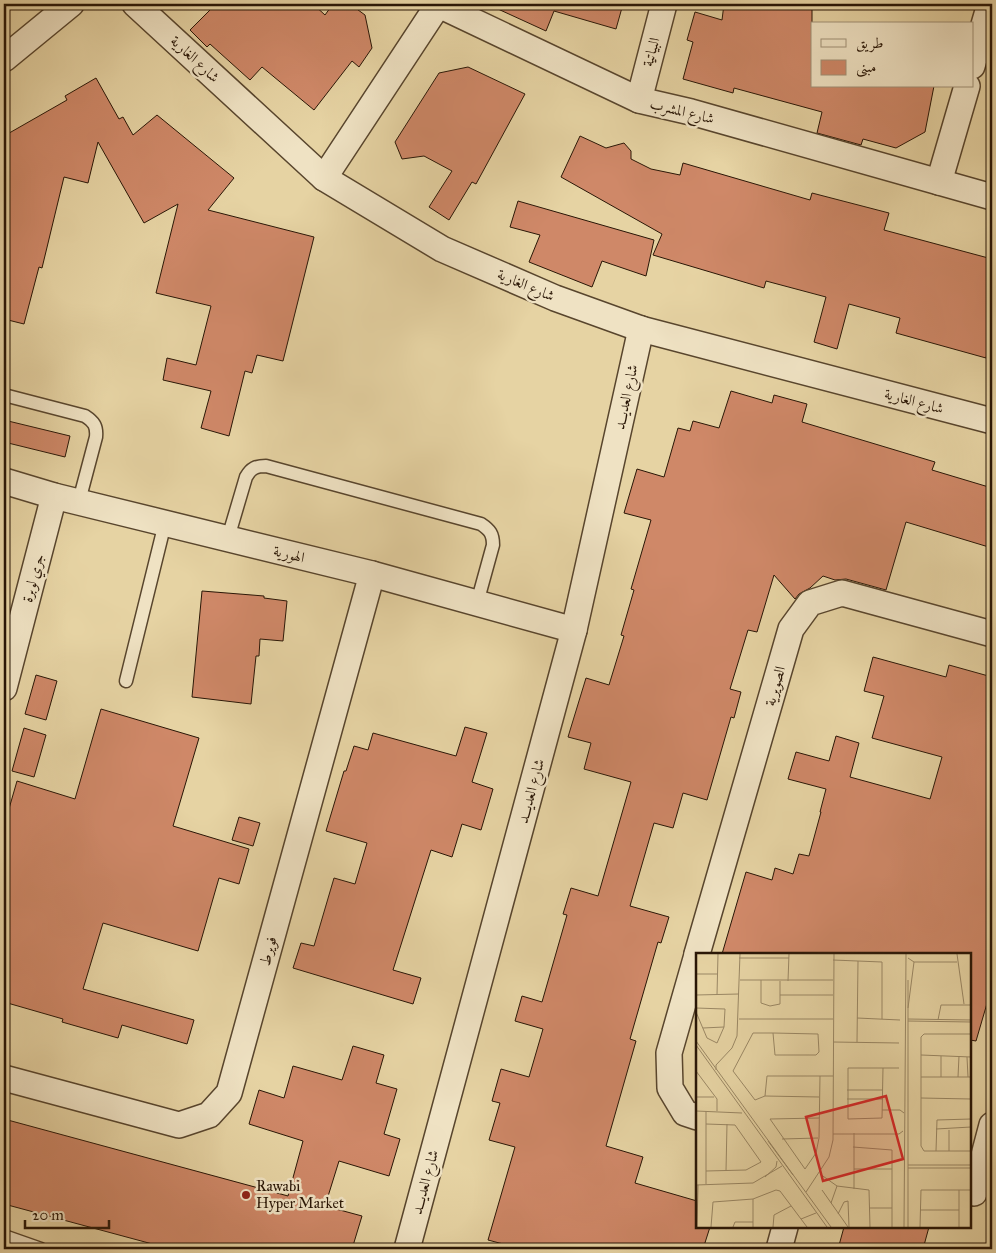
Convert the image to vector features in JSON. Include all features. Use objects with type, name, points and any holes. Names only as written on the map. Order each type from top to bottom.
[{"type":"street","points":[[4,59],[71,4]]},
{"type":"street","name":"شارع الغارية","points":[[135,4],[324,178],[442,248],[555,298],[641,329],[992,421]]},
{"type":"street","name":"شارع المشرب","points":[[324,178],[438,4],[639,100],[691,112],[992,197]]},
{"type":"street","name":"البياتية","points":[[639,100],[664,4]]},
{"type":"street","points":[[974,59],[990,4]]},
{"type":"street","points":[[939,182],[965,88]]},
{"type":"street","name":"شارع العديـــد","points":[[407,1249],[574,630],[641,329]]},
{"type":"street","name":"الهورية","points":[[4,481],[54,496],[372,574],[574,630]]},
{"type":"street","name":"جري لوبرة","points":[[4,688],[54,496]]},
{"type":"street","name":"فويرط","points":[[4,1078],[179,1125],[209,1115],[229,1093],[372,574]]},
{"type":"street","name":"الصويرية","points":[[697,953],[791,629],[810,603],[842,593],[992,634]]},
{"type":"street","name":"الصويرية","points":[[696,958],[669,1053],[670,1088],[685,1113],[696,1117]]},
{"type":"street","points":[[979,1195],[992,1125]]},
{"type":"street","points":[[780,1249],[786,1228]]},
{"type":"lane","points":[[4,394],[85,416],[97,428],[79,501]]},
{"type":"lane","points":[[228,538],[246,477],[250,470],[258,466],[266,466],[481,524],[489,528],[493,536],[493,545],[477,603]]},
{"type":"lane","points":[[126,682],[165,522]]},
{"type":"lane","points":[[4,1236],[41,1249]]},
{"type":"building","points":[[216,4],[313,4],[325,15],[333,4],[350,4],[365,15],[372,48],[359,67],[352,61],[314,110],[262,67],[250,80],[210,44],[207,47],[190,30]]},
{"type":"building","points":[[487,4],[623,4],[616,29],[554,11],[546,31]]},
{"type":"building","points":[[724,4],[812,4],[811,88],[934,88],[925,132],[896,148],[863,139],[861,145],[817,133],[822,112],[734,88],[733,93],[683,79],[693,42],[687,40],[695,12],[722,20]]},
{"type":"building","points":[[468,67],[525,94],[476,184],[472,182],[449,220],[429,207],[452,171],[424,156],[402,159],[395,142],[439,73]]},
{"type":"building","points":[[96,78],[119,119],[123,117],[133,135],[157,115],[234,178],[208,210],[314,237],[283,361],[257,355],[252,373],[245,371],[229,436],[201,428],[211,391],[163,380],[167,358],[196,365],[211,306],[156,293],[178,204],[144,223],[98,142],[88,183],[64,177],[42,268],[39,267],[24,324],[4,319],[4,210],[6,200],[4,195],[4,136],[67,100],[65,96]]},
{"type":"building","points":[[580,136],[606,148],[624,143],[631,151],[631,159],[651,169],[680,175],[683,163],[810,200],[812,193],[889,213],[884,230],[992,259],[992,333],[986,358],[896,333],[900,318],[849,304],[837,349],[814,342],[826,297],[766,281],[764,288],[653,255],[662,234],[561,177]]},
{"type":"building","points":[[518,201],[654,240],[646,276],[602,261],[592,287],[529,262],[540,235],[510,227]]},
{"type":"building","points":[[731,391],[772,403],[774,395],[807,404],[802,422],[935,462],[932,470],[992,488],[992,548],[906,522],[886,590],[846,579],[835,580],[823,576],[795,599],[774,575],[757,632],[748,630],[730,689],[741,692],[734,718],[731,717],[707,800],[683,793],[673,828],[654,823],[630,906],[669,917],[661,943],[658,942],[630,1039],[636,1041],[606,1146],[643,1157],[635,1183],[696,1201],[696,1228],[710,1228],[703,1249],[522,1249],[488,1240],[515,1147],[489,1140],[500,1103],[492,1101],[501,1069],[529,1077],[543,1029],[515,1021],[522,996],[542,1002],[567,915],[563,914],[571,888],[598,896],[631,782],[584,769],[591,743],[568,737],[586,678],[609,685],[624,636],[621,635],[634,590],[631,589],[651,520],[624,513],[637,469],[664,477],[678,428],[690,431],[693,421],[719,428]]},
{"type":"building","points":[[4,420],[70,436],[65,457],[4,442]]},
{"type":"building","points":[[202,591],[264,596],[264,598],[287,601],[283,641],[260,639],[259,656],[256,656],[251,704],[192,697]]},
{"type":"building","points":[[873,657],[946,677],[949,665],[992,677],[992,1001],[988,1000],[976,1041],[971,1040],[971,953],[722,953],[746,872],[772,880],[775,868],[793,874],[799,854],[809,856],[826,789],[788,779],[796,752],[829,761],[836,736],[859,743],[850,777],[930,799],[942,757],[872,738],[884,696],[864,691]]},
{"type":"building","points":[[36,675],[57,681],[46,720],[25,714]]},
{"type":"building","points":[[101,709],[199,738],[173,826],[249,849],[239,884],[219,878],[198,951],[103,923],[83,989],[194,1020],[187,1044],[122,1025],[118,1038],[62,1022],[63,1019],[4,1002],[4,826],[17,781],[75,799]]},
{"type":"building","points":[[465,727],[487,733],[472,782],[493,789],[481,830],[462,824],[452,857],[431,850],[393,970],[421,978],[413,1004],[293,968],[301,943],[314,946],[334,878],[355,884],[367,843],[326,831],[344,771],[346,771],[354,746],[368,750],[373,733],[456,756]]},
{"type":"building","points":[[24,728],[46,735],[34,777],[12,771]]},
{"type":"building","points":[[239,817],[260,823],[253,846],[232,840]]},
{"type":"building","points":[[353,1046],[384,1055],[376,1083],[397,1089],[384,1134],[400,1139],[389,1176],[339,1161],[325,1206],[362,1216],[352,1249],[171,1249],[4,1204],[4,1119],[288,1196],[303,1141],[249,1124],[259,1090],[284,1098],[293,1066],[342,1080]]},
{"type":"building","points":[[844,1228],[929,1228],[923,1249],[838,1249]]},
{"type":"place","name":"Rawabi Hyper Market","points":[[246,1195]]}]
